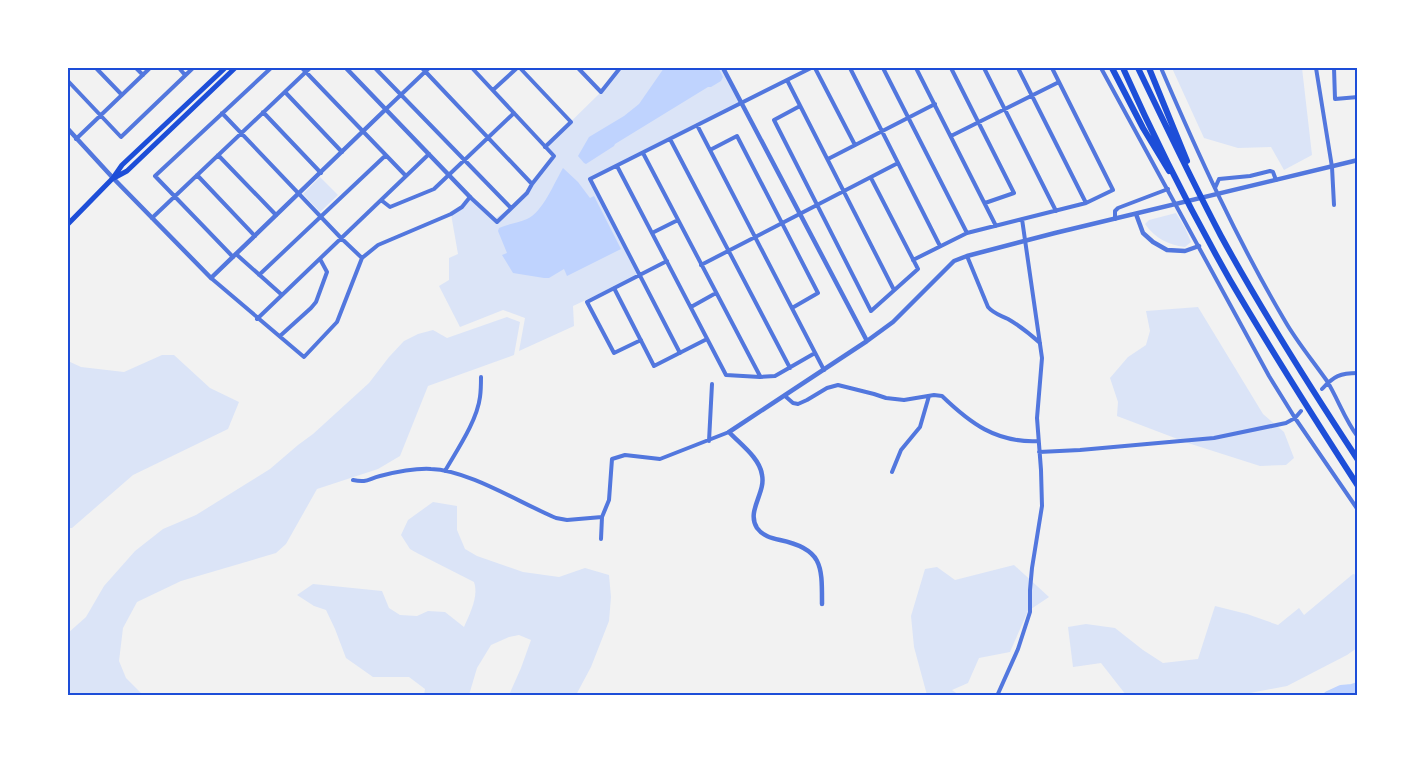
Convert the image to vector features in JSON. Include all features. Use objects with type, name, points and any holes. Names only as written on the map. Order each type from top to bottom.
[{"type":"highway","points":[[1112,68],[1143,128],[1247,308],[1358,486]]},
{"type":"highway","points":[[1123,68],[1198,220]]},
{"type":"highway","points":[[1138,68],[1204,203],[1241,271],[1358,460]]},
{"type":"highway","points":[[1149,68],[1204,203]]},
{"type":"main road","points":[[68,224],[113,178],[122,165],[225,68]]},
{"type":"main road","points":[[113,178],[127,171],[235,68]]},
{"type":"street","points":[[96,68],[122,95]]},
{"type":"street","points":[[136,68],[143,75]]},
{"type":"street","points":[[76,139],[150,68]]},
{"type":"street","points":[[179,68],[185,75]]},
{"type":"street","points":[[68,81],[121,137],[193,68]]},
{"type":"street","points":[[271,68],[155,177],[235,256],[282,295]]},
{"type":"street","points":[[346,68],[497,222],[527,193],[554,156],[472,68]]},
{"type":"street","points":[[375,68],[511,208]]},
{"type":"street","points":[[493,90],[519,68],[571,122],[545,147]]},
{"type":"street","points":[[578,68],[601,92],[619,68]]},
{"type":"street","points":[[723,68],[867,341]]},
{"type":"street","points":[[680,353],[590,179],[813,68],[855,145]]},
{"type":"street","points":[[849,68],[940,246]]},
{"type":"street","points":[[883,68],[967,233]]},
{"type":"street","points":[[916,68],[996,225]]},
{"type":"street","points":[[951,68],[1014,193],[985,203]]},
{"type":"street","points":[[984,68],[1056,211]]},
{"type":"street","points":[[1018,68],[1086,203]]},
{"type":"street","points":[[913,260],[967,233],[1086,203],[1113,190],[1052,68]]},
{"type":"street","points":[[1101,68],[1269,376],[1358,510]]},
{"type":"street","points":[[1161,68],[1214,188],[1286,323],[1328,383],[1358,437]]},
{"type":"street","points":[[1316,68],[1332,167],[1334,205]]},
{"type":"street","points":[[1334,68],[1335,99],[1358,97]]},
{"type":"street","points":[[152,218],[285,92],[306,69],[406,176]]},
{"type":"street","points":[[211,278],[425,69],[532,184]]},
{"type":"street","points":[[787,80],[894,290]]},
{"type":"street","points":[[951,136],[1059,82]]},
{"type":"street","points":[[285,92],[342,152]]},
{"type":"street","points":[[828,159],[935,104]]},
{"type":"street","points":[[800,106],[774,120],[872,310],[918,269],[871,178]]},
{"type":"street","points":[[263,112],[321,172]]},
{"type":"street","points":[[381,200],[390,207],[434,189],[514,113]]},
{"type":"street","points":[[222,114],[362,258]]},
{"type":"street","points":[[697,125],[824,369]]},
{"type":"street","points":[[68,129],[211,278],[304,357],[337,322],[362,258],[378,245],[451,214],[462,207],[470,197]]},
{"type":"street","points":[[710,150],[737,136],[818,293],[792,308]]},
{"type":"street","points":[[670,139],[790,368]]},
{"type":"street","points":[[643,153],[760,377]]},
{"type":"street","points":[[219,154],[276,215]]},
{"type":"street","points":[[257,318],[429,154]]},
{"type":"street","points":[[259,275],[386,155]]},
{"type":"street","points":[[601,539],[602,518],[609,500],[612,459],[625,455],[660,459],[729,432],[893,322],[954,261],[1222,192],[1358,160]]},
{"type":"street","points":[[702,265],[898,164]]},
{"type":"street","points":[[617,165],[726,375],[776,376],[815,353]]},
{"type":"street","points":[[1214,188],[1219,179],[1250,176],[1270,171],[1273,172],[1276,180]]},
{"type":"street","points":[[197,175],[255,236]]},
{"type":"street","points":[[1114,219],[1115,210],[1118,208],[1168,189]]},
{"type":"street","points":[[1136,214],[1143,233],[1167,250],[1185,251],[1199,246]]},
{"type":"street","points":[[997,696],[1018,649],[1030,612],[1032,567],[1042,506],[1037,418],[1042,358],[1022,219]]},
{"type":"street","points":[[652,233],[678,220]]},
{"type":"street","points":[[967,256],[988,307],[993,313],[1024,329],[1040,344]]},
{"type":"street","points":[[280,336],[316,302],[327,272],[320,259]]},
{"type":"street","points":[[641,340],[614,353],[587,302],[667,261]]},
{"type":"street","points":[[614,288],[654,366],[707,339]]},
{"type":"street","points":[[691,307],[716,293]]},
{"type":"street","points":[[1322,389],[1333,378],[1358,373]]},
{"type":"street","points":[[445,471],[477,410],[481,377]]},
{"type":"street","points":[[709,441],[712,384]]},
{"type":"street","points":[[784,396],[793,404],[798,404],[827,388],[838,385],[886,398],[904,400],[934,395],[942,396],[976,426],[1005,438],[1023,442],[1038,441]]},
{"type":"street","points":[[892,472],[901,450],[920,427],[929,396]]},
{"type":"street","points":[[1039,452],[1214,438],[1286,423],[1301,411]]},
{"type":"street","points":[[729,432],[759,465],[762,474],[763,484],[754,511],[754,521],[763,535],[803,548],[818,561],[821,570],[822,604]]},
{"type":"street","points":[[353,480],[364,482],[377,477],[420,469],[434,469],[462,476],[556,518],[567,520],[602,518]]},
{"type":"shaded area","points":[[620,68],[723,68],[742,102],[590,179],[640,275],[573,306],[574,326],[519,351],[525,318],[503,310],[460,327],[439,286],[449,280],[449,258],[458,254],[451,214],[472,197],[494,219],[511,208],[527,193],[554,157],[545,147],[601,92]]},
{"type":"shaded area","points":[[1172,68],[1302,68],[1312,155],[1284,170],[1271,147],[1238,148],[1204,138]]},
{"type":"shaded area","points":[[320,177],[338,195],[320,212],[303,194]]},
{"type":"shaded area","points":[[1176,213],[1191,242],[1185,247],[1162,240],[1145,224],[1149,220]]},
{"type":"shaded area","points":[[1198,307],[1263,414],[1284,432],[1294,458],[1286,465],[1260,466],[1188,443],[1117,416],[1118,402],[1110,378],[1128,357],[1146,345],[1150,331],[1146,311]]},
{"type":"shaded area","points":[[507,317],[520,322],[514,355],[428,386],[400,456],[378,469],[317,489],[286,544],[276,553],[181,581],[137,602],[123,628],[119,661],[126,678],[143,695],[68,695],[68,633],[86,617],[104,586],[135,551],[163,529],[196,515],[270,469],[369,383],[404,341],[433,330],[447,338]]},
{"type":"shaded area","points":[[162,355],[174,355],[210,388],[239,402],[228,429],[133,475],[72,528],[68,528],[68,361],[81,367],[124,372]]},
{"type":"shaded area","points":[[433,502],[457,506],[457,530],[465,549],[477,556],[523,572],[559,577],[585,568],[609,575],[611,597],[609,621],[591,667],[576,695],[509,695],[531,640],[519,635],[491,645],[477,668],[469,695],[424,695],[425,689],[409,677],[373,677],[346,658],[326,610],[314,606],[297,595],[313,584],[382,591],[389,608],[400,615],[417,616],[428,611],[445,612],[464,627],[475,599],[474,582],[410,549],[401,535],[408,520]]},
{"type":"shaded area","points":[[1014,565],[1049,597],[1028,611],[1010,652],[979,658],[968,683],[952,690],[959,695],[927,695],[914,647],[911,616],[925,569],[937,567],[955,580]]},
{"type":"shaded area","points":[[1353,574],[1357,575],[1357,648],[1287,686],[1240,695],[1126,695],[1101,663],[1073,667],[1068,627],[1086,624],[1115,628],[1163,663],[1198,659],[1215,606],[1278,625],[1299,608],[1304,615]]},
{"type":"water","points":[[664,68],[714,68],[719,69],[723,77],[721,81],[615,144],[586,164],[584,163],[578,156],[589,137],[639,104]]},
{"type":"water","points":[[563,168],[590,198],[594,196],[621,249],[567,276],[564,269],[549,278],[513,273],[502,255],[507,253],[498,231],[499,228],[533,215],[543,204]]},
{"type":"waterway","points":[[1328,696],[1341,690],[1358,687]]}]
